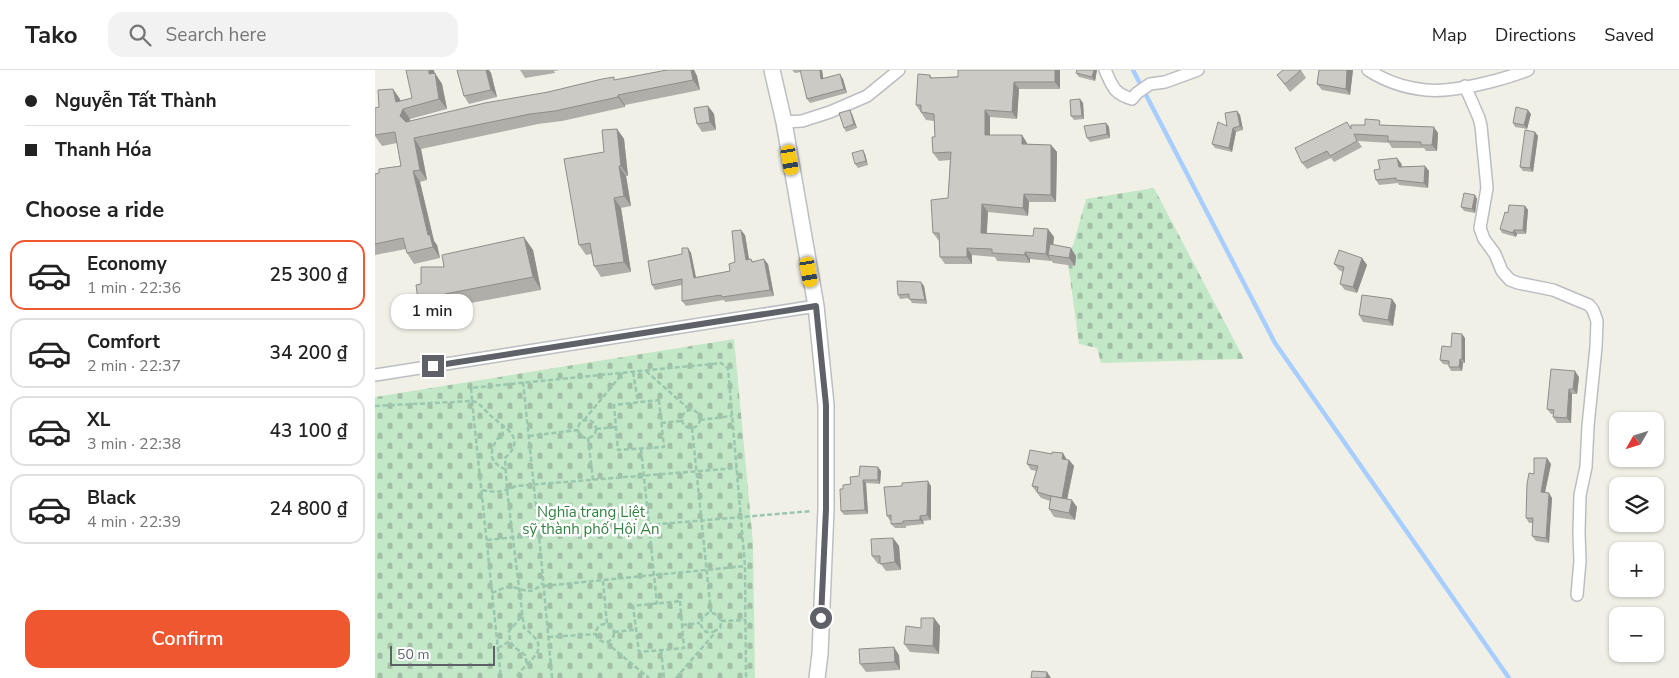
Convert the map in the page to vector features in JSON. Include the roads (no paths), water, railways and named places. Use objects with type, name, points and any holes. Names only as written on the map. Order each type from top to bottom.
[{"type":"main road","points":[[771,70],[784,122],[816,306],[826,405],[826,509],[820,654],[817,678]]},
{"type":"street","points":[[784,122],[802,121],[830,112],[867,96],[899,70]]},
{"type":"street","points":[[1105,70],[1112,86],[1120,95],[1132,98],[1150,84],[1165,82],[1198,70]]},
{"type":"street","points":[[1368,70],[1397,84],[1427,90],[1452,89],[1528,70]]},
{"type":"street","points":[[1465,86],[1481,126],[1487,188],[1480,222],[1481,234],[1495,254],[1502,271],[1510,280],[1553,290],[1582,302],[1593,310],[1597,320],[1586,467],[1580,494],[1580,561],[1577,595]]},
{"type":"street","points":[[375,375],[816,306]]},
{"type":"waterway","points":[[1133,70],[1275,343],[1509,678]]},
{"type":"park label","name":"Nghĩa trang Liệt sỹ thành phố Hội An","points":[[591,520]]}]
